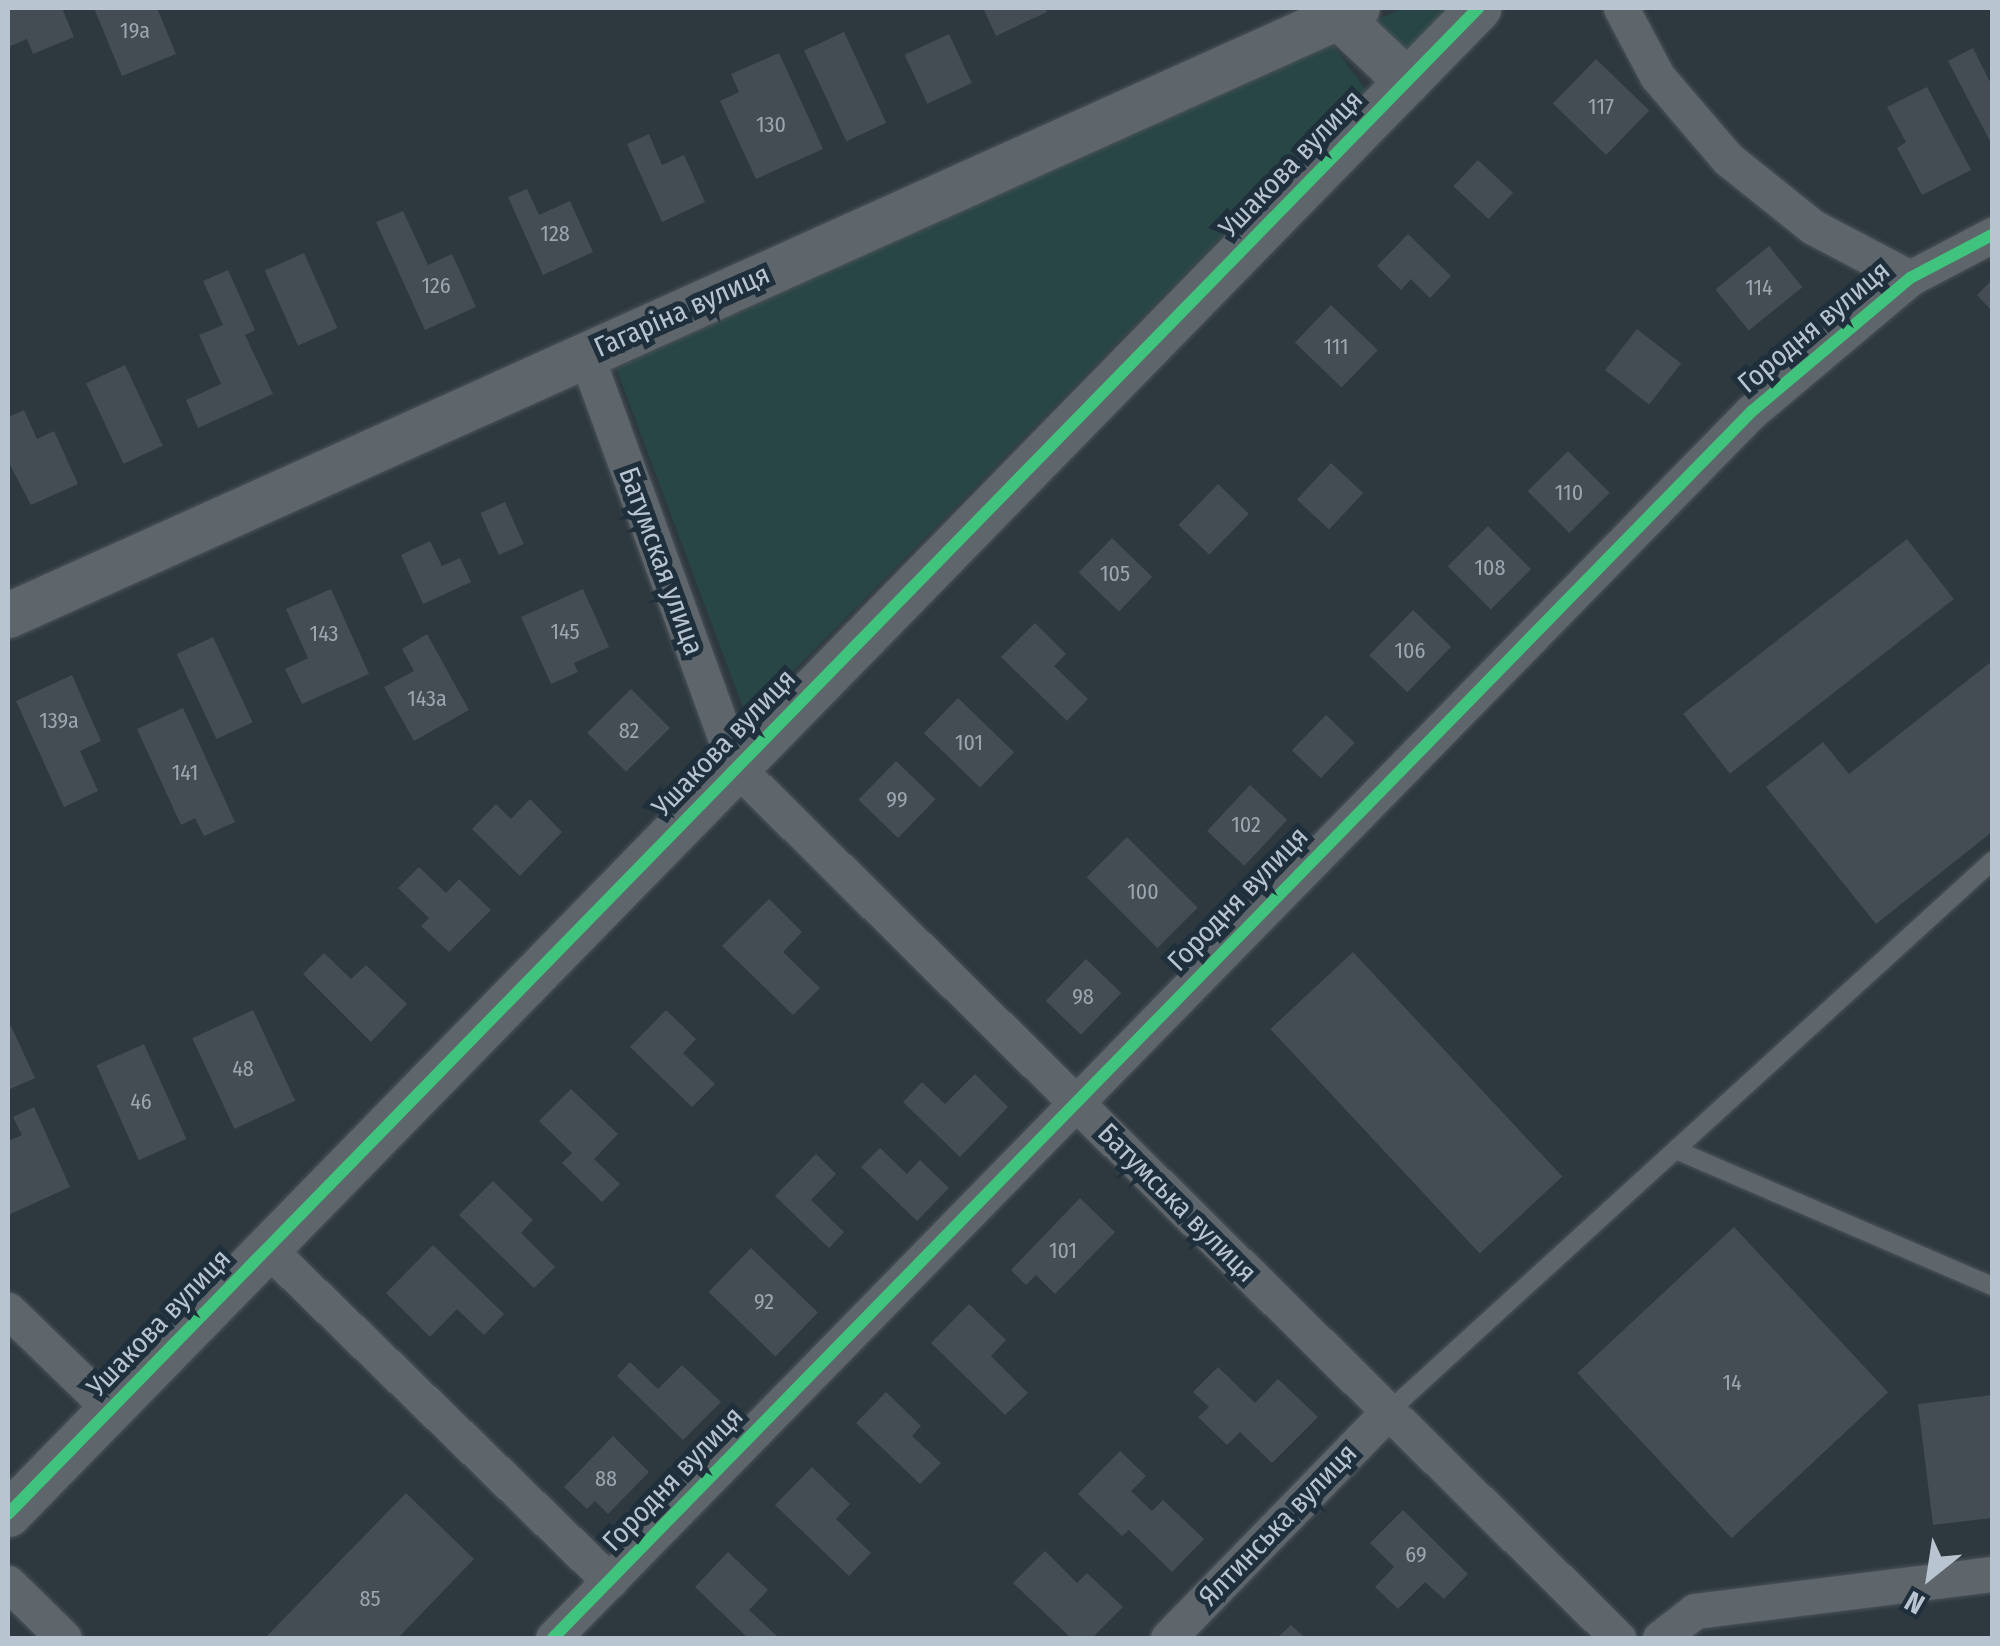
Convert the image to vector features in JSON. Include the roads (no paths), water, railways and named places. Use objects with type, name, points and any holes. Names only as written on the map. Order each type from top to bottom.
[{"type":"street","name":"Ушакова вулиця","points":[[8,1514],[1478,8]]},
{"type":"street","points":[[1621,8],[1657,76],[1728,159],[1813,227],[1910,278]]},
{"type":"street","points":[[1348,12],[1407,81]]},
{"type":"street","name":"Гагаріна вулиця","points":[[8,615],[1348,12]]},
{"type":"street","name":"Городня вулиця","points":[[553,1638],[1751,412],[1910,278],[1992,235]]},
{"type":"street","name":"Батумская улица","points":[[586,355],[736,767]]},
{"type":"street","name":"Батумська вулиця","points":[[736,767],[1618,1638]]},
{"type":"street","points":[[266,1248],[610,1581]]},
{"type":"street","points":[[8,1310],[110,1409]]},
{"type":"street","name":"Ялтинська вулиця","points":[[1168,1638],[1388,1412]]},
{"type":"street","points":[[1660,1638],[1695,1611],[1992,1574]]},
{"type":"street","points":[[8,1584],[64,1638]]},
{"type":"lane","points":[[1388,1412],[1992,861]]},
{"type":"lane","points":[[1676,1150],[1992,1286]]}]
